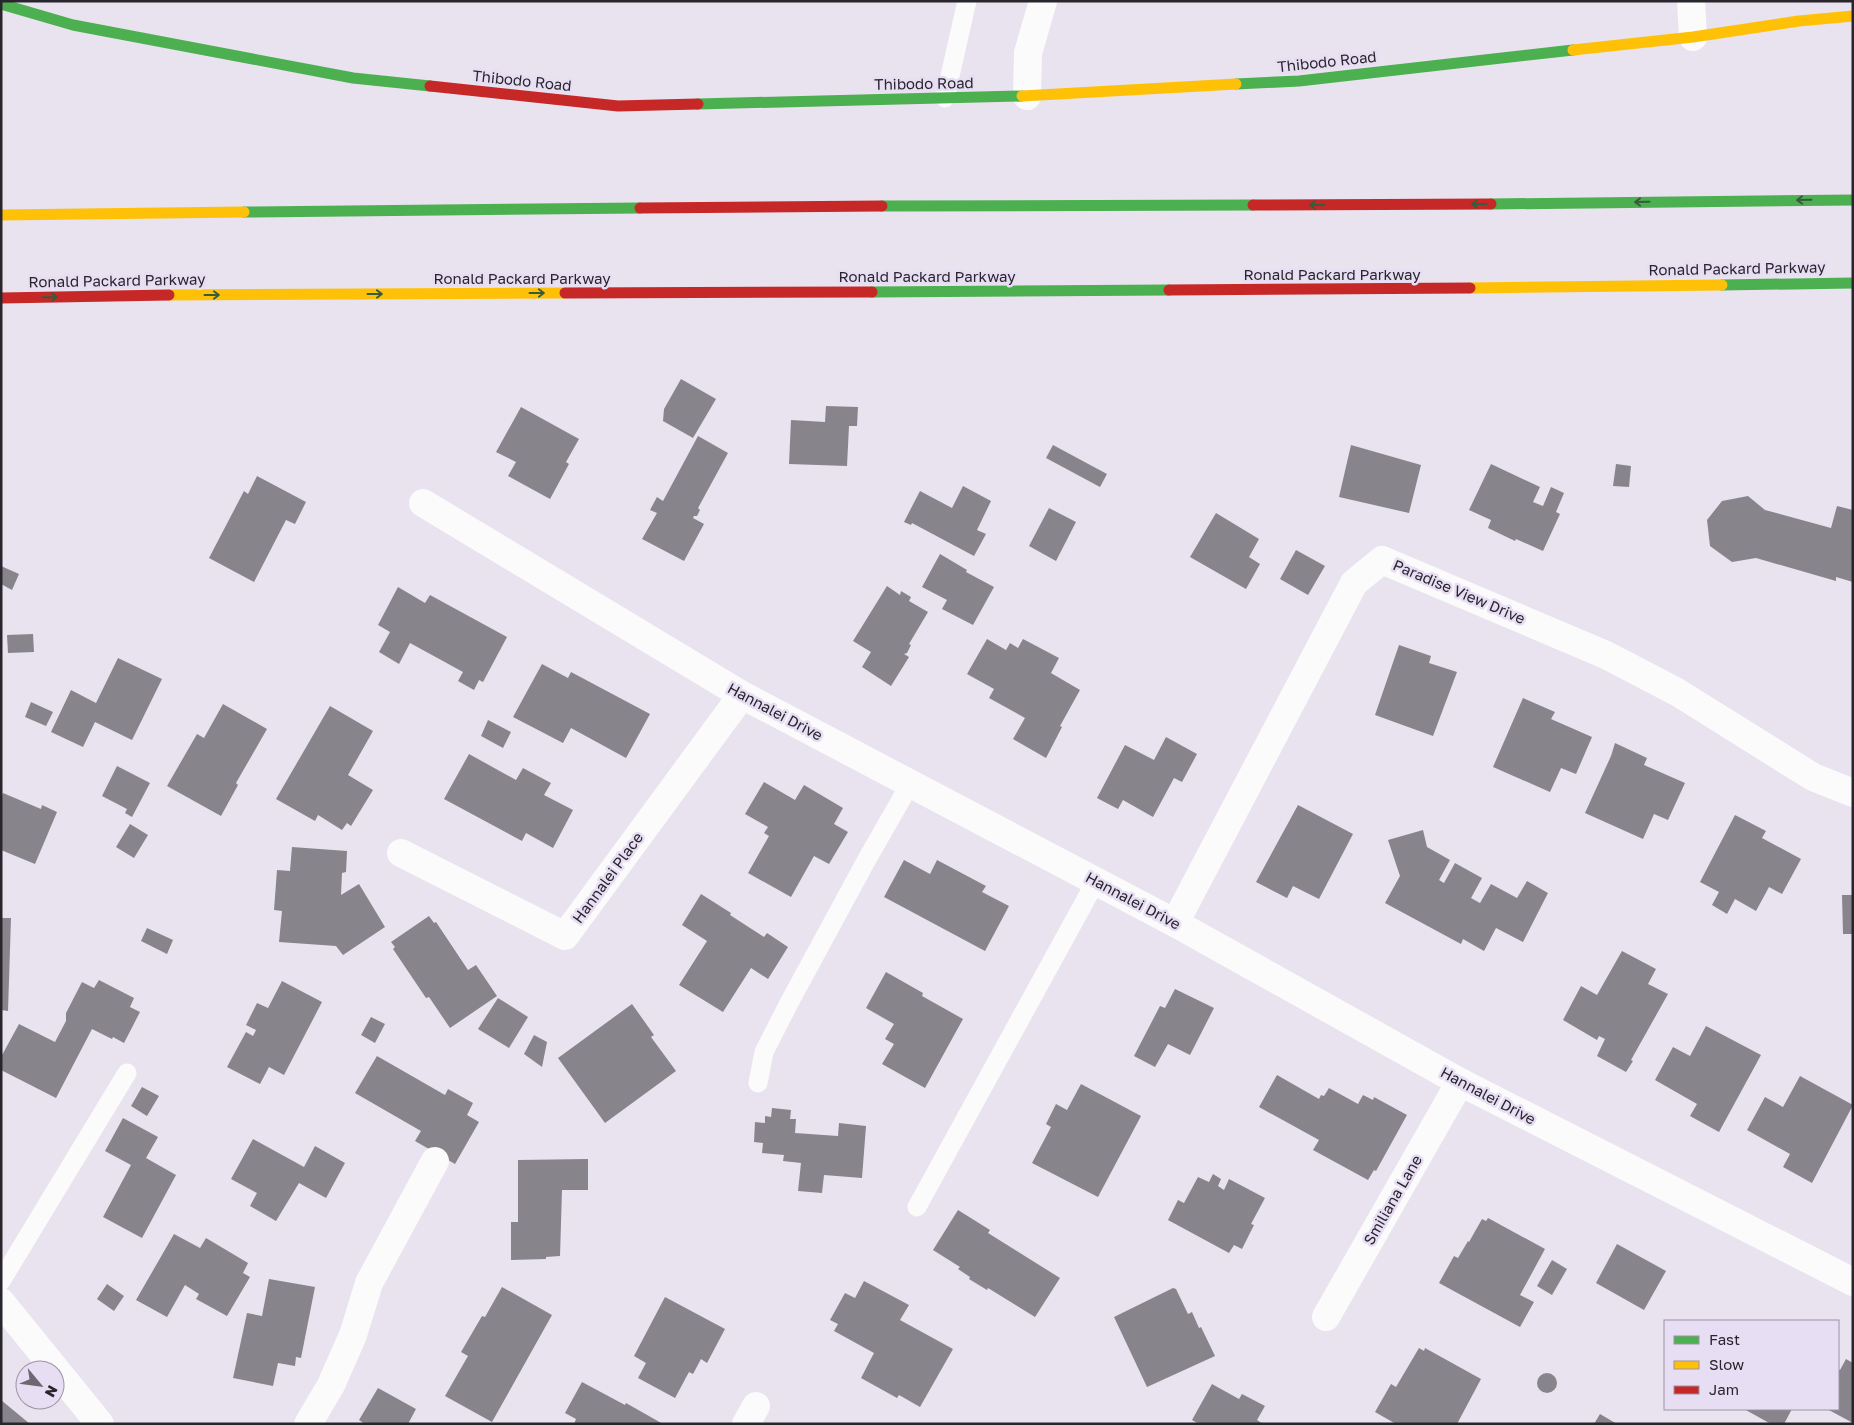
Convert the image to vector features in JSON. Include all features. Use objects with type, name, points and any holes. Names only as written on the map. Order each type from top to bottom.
[{"type":"main road","name":"Thibodo Road","points":[[1,4],[74,25],[353,78],[618,106],[1027,96],[1299,81],[1692,37],[1799,21],[1853,16]]},
{"type":"main road","points":[[1,215],[748,207],[1539,204],[1853,200]]},
{"type":"main road","name":"Ronald Packard Parkway","points":[[1,298],[159,295],[1424,289],[1853,283]]},
{"type":"street","points":[[1027,96],[1028,53],[1043,1]]},
{"type":"street","points":[[1691,1],[1692,37]]},
{"type":"street","name":"Hannalei Drive","points":[[423,503],[742,696],[1176,923],[1460,1082],[1853,1282]]},
{"type":"street","name":"Paradise View Drive","points":[[1176,923],[1354,583],[1382,560],[1606,655],[1677,692],[1813,777],[1853,793]]},
{"type":"street","name":"Hannalei Place","points":[[401,853],[565,936],[742,696]]},
{"type":"street","name":"Smiliana Lane","points":[[1326,1317],[1460,1082]]},
{"type":"street","points":[[308,1424],[331,1385],[353,1336],[369,1283],[435,1161]]},
{"type":"street","points":[[1,1302],[100,1424]]},
{"type":"lane","points":[[945,98],[967,1]]},
{"type":"lane","points":[[758,1083],[764,1052],[788,1003],[910,784]]},
{"type":"lane","points":[[917,1207],[1096,881]]},
{"type":"lane","points":[[1,1280],[127,1073]]},
{"type":"building","points":[[681,379],[716,399],[693,438],[663,421],[664,409]]},
{"type":"building","points":[[826,406],[858,407],[857,426],[849,426],[847,466],[789,464],[791,420],[825,422]]},
{"type":"building","points":[[521,407],[579,439],[566,462],[569,464],[550,499],[508,476],[516,462],[496,452]]},
{"type":"building","points":[[698,436],[728,453],[698,508],[700,510],[697,516],[693,518],[704,524],[684,561],[642,539],[657,513],[650,510],[657,497],[663,501]]},
{"type":"building","points":[[1053,445],[1107,474],[1100,487],[1046,458]]},
{"type":"building","points":[[1351,445],[1421,465],[1409,513],[1339,497]]},
{"type":"building","points":[[1491,464],[1540,487],[1533,502],[1543,506],[1551,487],[1564,493],[1556,512],[1560,514],[1543,551],[1516,539],[1515,541],[1488,528],[1491,520],[1469,510]]},
{"type":"building","points":[[1616,464],[1631,466],[1629,487],[1613,486]]},
{"type":"building","points":[[257,476],[306,502],[295,524],[286,520],[254,582],[209,558],[244,491],[248,494]]},
{"type":"building","points":[[963,486],[991,501],[977,530],[986,534],[974,556],[912,523],[911,525],[904,522],[920,491],[952,508]]},
{"type":"building","points":[[1748,496],[1765,510],[1831,528],[1837,506],[1853,510],[1853,582],[1836,577],[1836,581],[1756,558],[1732,562],[1710,546],[1707,520],[1722,501]]},
{"type":"building","points":[[1049,508],[1076,522],[1056,561],[1029,546]]},
{"type":"building","points":[[1216,513],[1259,539],[1249,557],[1260,564],[1246,589],[1190,557]]},
{"type":"building","points":[[1296,550],[1325,566],[1308,595],[1280,579]]},
{"type":"building","points":[[940,554],[967,570],[966,572],[994,587],[973,625],[942,609],[947,600],[922,587]]},
{"type":"building","points":[[1,566],[19,574],[12,590],[1,584]]},
{"type":"building","points":[[887,586],[900,595],[901,591],[911,597],[909,601],[928,612],[909,644],[911,645],[907,653],[904,654],[909,657],[891,686],[862,667],[871,652],[853,641]]},
{"type":"building","points":[[398,587],[425,603],[430,595],[507,637],[483,682],[479,680],[474,690],[458,681],[463,672],[410,643],[399,664],[379,652],[390,632],[378,625]]},
{"type":"building","points":[[33,634],[34,652],[8,653],[7,635]]},
{"type":"building","points":[[987,639],[1006,650],[1010,643],[1018,648],[1023,639],[1059,658],[1051,673],[1080,690],[1060,726],[1062,727],[1046,758],[1013,739],[1025,718],[989,698],[994,689],[967,674]]},
{"type":"building","points":[[1399,645],[1431,656],[1429,663],[1457,672],[1433,736],[1375,715]]},
{"type":"building","points":[[118,658],[162,679],[132,740],[95,722],[83,747],[51,732],[71,690],[96,703]]},
{"type":"building","points":[[542,664],[568,678],[571,672],[650,714],[626,758],[571,728],[563,743],[513,717]]},
{"type":"building","points":[[1523,698],[1555,712],[1551,719],[1592,737],[1576,774],[1561,768],[1550,792],[1493,767]]},
{"type":"building","points":[[31,702],[53,712],[46,726],[25,717]]},
{"type":"building","points":[[223,704],[267,729],[236,783],[238,785],[221,816],[167,786],[197,734],[204,738]]},
{"type":"building","points":[[330,706],[373,731],[348,775],[373,790],[351,826],[347,823],[342,830],[318,815],[315,821],[276,799]]},
{"type":"building","points":[[488,720],[511,732],[503,748],[481,736]]},
{"type":"building","points":[[1166,737],[1197,754],[1182,782],[1174,778],[1153,817],[1123,800],[1118,809],[1097,798],[1125,745],[1154,760]]},
{"type":"building","points":[[1615,743],[1647,758],[1644,765],[1685,783],[1668,820],[1654,814],[1643,839],[1585,813]]},
{"type":"building","points":[[469,754],[516,780],[523,768],[551,783],[544,795],[573,810],[553,848],[526,833],[522,841],[444,799]]},
{"type":"building","points":[[117,766],[150,783],[132,817],[125,813],[127,809],[102,796]]},
{"type":"building","points":[[764,782],[795,800],[804,785],[843,808],[834,824],[848,832],[829,864],[814,856],[791,897],[748,873],[769,836],[764,833],[768,827],[745,814]]},
{"type":"building","points":[[3,793],[41,809],[42,805],[57,812],[35,864],[1,850],[1,798]]},
{"type":"building","points":[[1298,805],[1353,834],[1319,899],[1293,886],[1287,898],[1256,882]]},
{"type":"building","points":[[1735,815],[1766,831],[1762,838],[1801,859],[1782,894],[1769,887],[1756,911],[1735,899],[1727,914],[1712,905],[1719,892],[1700,882]]},
{"type":"building","points":[[130,824],[148,835],[134,858],[116,847]]},
{"type":"building","points":[[1423,830],[1427,847],[1450,860],[1439,880],[1444,883],[1455,863],[1482,878],[1471,898],[1480,903],[1491,884],[1517,898],[1527,881],[1548,893],[1523,942],[1496,928],[1484,951],[1463,939],[1461,944],[1385,903],[1400,876],[1388,840]]},
{"type":"building","points":[[292,847],[347,851],[346,872],[342,873],[341,895],[359,884],[385,927],[343,955],[336,946],[279,942],[282,911],[274,910],[277,870],[290,871]]},
{"type":"building","points":[[904,860],[930,874],[937,860],[986,886],[982,892],[1009,906],[985,951],[884,897]]},
{"type":"building","points":[[701,894],[764,937],[767,933],[788,947],[768,979],[751,968],[723,1012],[679,985],[707,941],[682,925]]},
{"type":"building","points":[[1842,895],[1853,895],[1853,934],[1843,934]]},
{"type":"building","points":[[429,916],[434,923],[436,922],[468,970],[476,965],[497,996],[450,1028],[429,997],[426,998],[393,949],[395,947],[391,942]]},
{"type":"building","points":[[1,918],[11,918],[8,1011],[1,1010]]},
{"type":"building","points":[[147,928],[173,940],[167,954],[141,941]]},
{"type":"building","points":[[1622,951],[1656,969],[1648,984],[1668,994],[1626,1072],[1597,1056],[1605,1039],[1599,1036],[1597,1040],[1563,1020],[1581,986],[1597,995]]},
{"type":"building","points":[[886,972],[923,993],[922,996],[963,1019],[925,1088],[882,1064],[894,1044],[885,1039],[894,1024],[866,1008]]},
{"type":"building","points":[[99,980],[134,998],[130,1007],[140,1012],[124,1043],[92,1029],[56,1098],[1,1070],[1,1057],[19,1024],[55,1042],[66,1021],[66,1013],[82,982],[94,988]]},
{"type":"building","points":[[282,981],[322,1002],[284,1075],[269,1067],[260,1084],[227,1067],[246,1032],[253,1036],[256,1030],[246,1025],[257,1003],[268,1008]]},
{"type":"building","points":[[1175,989],[1214,1008],[1190,1055],[1168,1044],[1155,1067],[1134,1056],[1160,1006],[1165,1008]]},
{"type":"building","points":[[498,998],[528,1017],[509,1048],[478,1029]]},
{"type":"building","points":[[632,1004],[654,1035],[651,1037],[676,1071],[605,1123],[558,1058]]},
{"type":"building","points":[[371,1017],[385,1024],[375,1043],[361,1035]]},
{"type":"building","points":[[1706,1026],[1761,1055],[1719,1132],[1690,1116],[1697,1104],[1655,1080],[1673,1047],[1690,1056]]},
{"type":"building","points":[[534,1035],[547,1042],[542,1067],[524,1054]]},
{"type":"building","points":[[377,1056],[445,1095],[448,1089],[473,1103],[467,1115],[479,1122],[455,1164],[415,1141],[421,1131],[355,1093]]},
{"type":"building","points":[[1277,1075],[1319,1099],[1321,1095],[1324,1096],[1329,1088],[1358,1104],[1363,1095],[1373,1100],[1374,1097],[1407,1115],[1376,1171],[1374,1170],[1368,1180],[1313,1150],[1319,1140],[1259,1107]]},
{"type":"building","points":[[1800,1076],[1853,1105],[1812,1183],[1783,1167],[1790,1154],[1747,1130],[1765,1097],[1783,1107]]},
{"type":"building","points":[[1081,1084],[1141,1116],[1098,1197],[1032,1163],[1051,1127],[1046,1124],[1056,1104],[1067,1110]]},
{"type":"building","points":[[142,1087],[159,1096],[147,1116],[131,1106]]},
{"type":"building","points":[[772,1108],[791,1110],[790,1119],[796,1119],[795,1133],[838,1136],[839,1123],[866,1126],[862,1178],[824,1175],[822,1193],[798,1191],[801,1163],[783,1161],[784,1155],[762,1153],[763,1143],[754,1142],[755,1122],[765,1123],[765,1116],[771,1117]]},
{"type":"building","points":[[123,1118],[158,1137],[146,1158],[176,1175],[142,1238],[103,1217],[131,1165],[105,1151]]},
{"type":"building","points":[[253,1139],[304,1167],[315,1146],[345,1163],[326,1198],[299,1183],[276,1221],[250,1206],[257,1193],[231,1179]]},
{"type":"building","points":[[588,1159],[588,1190],[562,1190],[560,1256],[546,1257],[546,1259],[511,1260],[511,1222],[518,1222],[518,1160]]},
{"type":"building","points":[[1213,1174],[1221,1179],[1218,1186],[1224,1190],[1229,1179],[1265,1198],[1251,1224],[1254,1225],[1242,1249],[1234,1245],[1229,1253],[1168,1220],[1178,1200],[1184,1203],[1198,1177],[1209,1182]]},
{"type":"building","points":[[958,1210],[990,1230],[988,1233],[1060,1278],[1035,1317],[988,1288],[987,1290],[969,1279],[970,1277],[958,1269],[960,1267],[933,1250]]},
{"type":"building","points":[[1488,1218],[1545,1249],[1520,1295],[1534,1302],[1520,1327],[1439,1283],[1454,1256],[1458,1258],[1482,1219],[1486,1221]]},
{"type":"building","points":[[174,1234],[200,1248],[206,1238],[248,1263],[243,1273],[250,1277],[227,1316],[196,1299],[199,1294],[185,1285],[167,1317],[136,1300]]},
{"type":"building","points":[[1617,1244],[1666,1271],[1644,1310],[1596,1283]]},
{"type":"building","points":[[1552,1260],[1567,1269],[1552,1295],[1537,1286]]},
{"type":"building","points":[[269,1279],[315,1287],[301,1358],[296,1357],[295,1366],[278,1363],[273,1386],[233,1378],[247,1313],[262,1316]]},
{"type":"building","points":[[864,1281],[909,1305],[900,1320],[953,1349],[920,1407],[899,1395],[897,1398],[861,1378],[874,1353],[834,1331],[838,1324],[830,1320],[845,1293],[855,1298]]},
{"type":"building","points":[[107,1284],[124,1296],[114,1311],[97,1299]]},
{"type":"building","points":[[502,1287],[552,1315],[492,1422],[445,1396],[468,1356],[461,1352],[482,1316],[485,1317]]},
{"type":"building","points":[[1173,1288],[1176,1289],[1188,1314],[1192,1312],[1215,1356],[1147,1387],[1114,1317]]},
{"type":"building","points":[[665,1297],[725,1329],[707,1363],[701,1359],[693,1374],[689,1372],[675,1398],[638,1378],[646,1363],[634,1356]]},
{"type":"building","points":[[1419,1348],[1424,1351],[1425,1348],[1481,1379],[1457,1424],[1396,1424],[1375,1412],[1391,1384],[1396,1387]]},
{"type":"building","points":[[1846,1359],[1853,1363],[1853,1423],[1829,1410],[1839,1410],[1840,1370]]},
{"type":"building","points":[[1543,1373],[1551,1373],[1557,1379],[1557,1387],[1551,1393],[1543,1393],[1537,1387],[1537,1379]]},
{"type":"building","points":[[582,1382],[625,1405],[626,1403],[663,1424],[574,1424],[576,1419],[565,1413]]},
{"type":"building","points":[[1212,1384],[1239,1399],[1242,1394],[1265,1406],[1257,1420],[1263,1424],[1199,1424],[1192,1420]]},
{"type":"building","points":[[378,1388],[416,1409],[408,1424],[365,1424],[359,1420]]},
{"type":"building","points":[[1,1400],[30,1424],[1,1424]]},
{"type":"building","points":[[1746,1410],[1791,1410],[1784,1424],[1771,1424]]},
{"type":"building","points":[[1600,1414],[1617,1424],[1594,1424]]},
{"type":"traffic: fast","points":[[1,4],[73,25],[353,78],[430,86]]},
{"type":"traffic: fast","points":[[1236,84],[1299,81],[1573,50]]},
{"type":"traffic: fast","points":[[698,104],[1022,96]]},
{"type":"traffic: fast","points":[[1491,204],[1853,200]]},
{"type":"traffic: fast","points":[[882,206],[1253,205]]},
{"type":"traffic: fast","points":[[244,212],[640,208]]},
{"type":"traffic: fast","points":[[1722,285],[1853,283]]},
{"type":"traffic: fast","points":[[872,292],[1169,290]]},
{"type":"traffic: slow","points":[[1573,50],[1693,37],[1799,21],[1853,16]]},
{"type":"traffic: slow","points":[[1022,96],[1236,84]]},
{"type":"traffic: slow","points":[[1,215],[244,212]]},
{"type":"traffic: slow","points":[[1470,288],[1722,285]]},
{"type":"traffic: slow","points":[[169,295],[565,293]]},
{"type":"traffic: jam","points":[[430,86],[618,106],[698,104]]},
{"type":"traffic: jam","points":[[1253,205],[1491,204]]},
{"type":"traffic: jam","points":[[640,208],[882,206]]},
{"type":"traffic: jam","points":[[1169,290],[1470,288]]},
{"type":"traffic: jam","points":[[565,293],[872,292]]},
{"type":"traffic: jam","points":[[1,298],[169,295]]}]
